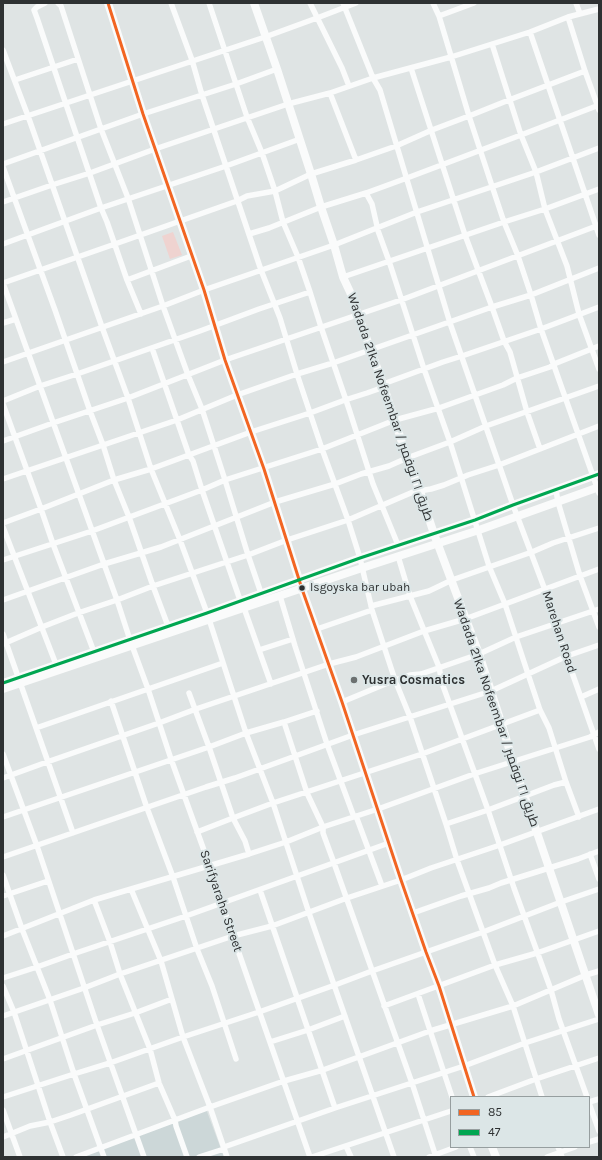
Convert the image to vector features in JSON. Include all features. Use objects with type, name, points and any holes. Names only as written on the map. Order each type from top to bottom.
[{"type":"street","points":[[46,3],[34,10],[101,208],[140,314]]},
{"type":"street","points":[[58,3],[61,6],[101,129],[128,198],[188,375],[202,410],[261,593]]},
{"type":"street","points":[[108,3],[143,114],[204,290],[225,360],[264,469],[302,588],[318,629],[401,880],[439,986],[474,1096]]},
{"type":"street","points":[[171,3],[192,60],[202,95],[261,270],[275,303],[310,414],[348,520],[360,558],[372,608],[395,680],[410,717],[457,860],[495,965],[513,1006],[542,1096]]},
{"type":"street","points":[[209,3],[247,117],[262,153],[275,191],[283,222],[298,257],[310,292],[373,484],[398,545]]},
{"type":"street","name":"Wadada 21ka Nofeembar / طريق ٢١ نوفمبر","points":[[254,3],[312,174],[343,277],[358,314],[407,458],[452,580],[465,620],[479,654],[536,832],[599,1015]]},
{"type":"street","points":[[310,3],[342,68],[349,86]]},
{"type":"street","points":[[3,124],[90,96],[317,18],[344,5],[356,3]]},
{"type":"street","points":[[3,689],[19,681],[242,604],[280,596],[598,489],[596,475],[578,434],[541,329],[518,256],[504,222],[469,116],[440,16],[433,3]]},
{"type":"street","points":[[440,16],[474,3]]},
{"type":"street","points":[[576,3],[580,14]]},
{"type":"street","name":"Marehan Road","points":[[344,5],[373,78],[380,90],[450,323],[476,394],[513,505],[532,552],[555,624],[581,697],[597,733],[599,749]]},
{"type":"street","points":[[3,202],[90,173],[247,117],[330,93],[373,78],[451,57],[530,32],[568,17],[599,9]]},
{"type":"street","points":[[249,234],[366,193],[598,107],[568,17]]},
{"type":"street","points":[[530,32],[572,157],[598,226],[599,235]]},
{"type":"street","points":[[492,44],[521,135],[536,172],[545,209],[567,266],[579,314],[599,369]]},
{"type":"street","points":[[3,50],[78,256],[152,469],[208,616],[246,733],[273,804],[309,913],[394,1157]]},
{"type":"street","points":[[15,80],[78,59]]},
{"type":"street","points":[[411,68],[465,235],[504,341],[510,352],[527,412],[540,449]]},
{"type":"street","points":[[168,626],[129,517],[114,480],[103,445],[3,165],[40,150],[277,69]]},
{"type":"street","points":[[40,270],[247,196],[275,191],[312,174],[396,146],[432,130],[585,71]]},
{"type":"street","points":[[330,93],[356,160]]},
{"type":"street","points":[[3,244],[128,198],[168,186],[300,139]]},
{"type":"street","points":[[3,362],[334,245],[417,212],[536,172],[572,157],[599,148]]},
{"type":"street","points":[[343,277],[599,190]]},
{"type":"street","points":[[366,193],[372,204],[377,228],[424,369],[439,408],[445,431],[462,477],[490,566],[505,604],[540,710],[549,728],[579,817]]},
{"type":"street","points":[[3,440],[165,385],[225,360],[401,300],[598,226]]},
{"type":"street","points":[[127,280],[191,256]]},
{"type":"street","points":[[3,480],[177,420],[237,395],[531,295],[599,268]]},
{"type":"street","name":"Sarifyaraha Street","points":[[40,270],[3,283],[117,600],[259,1012],[311,1157]]},
{"type":"street","points":[[94,652],[65,578],[42,509],[14,436],[3,402],[40,386],[310,292]]},
{"type":"street","points":[[3,522],[42,509],[114,480],[152,469],[251,432],[310,414],[367,393],[424,369],[541,329],[599,307]]},
{"type":"street","points":[[3,323],[16,319]]},
{"type":"street","points":[[3,560],[92,531],[225,480],[264,469],[322,449],[394,420],[439,408],[550,367],[599,346]]},
{"type":"street","points":[[152,348],[189,455],[193,460],[214,526],[271,684]]},
{"type":"street","points":[[3,600],[104,564],[180,540],[274,502],[389,466],[486,426],[599,386]]},
{"type":"street","points":[[5,644],[78,613],[348,520],[413,492],[420,492],[444,485],[462,477],[500,465],[599,426]]},
{"type":"street","points":[[242,604],[261,593],[475,520],[596,475]]},
{"type":"street","points":[[556,490],[558,502],[580,576],[596,610],[599,627]]},
{"type":"street","points":[[3,527],[57,668]]},
{"type":"street","points":[[318,629],[372,608],[429,591],[452,580],[599,528]]},
{"type":"street","points":[[398,556],[410,596],[438,667],[442,683],[463,738],[474,774],[488,810],[587,1096]]},
{"type":"street","points":[[3,778],[196,709],[329,664],[356,657],[424,631],[465,620],[599,569]]},
{"type":"street","points":[[280,596],[327,744],[340,780],[370,850],[382,886]]},
{"type":"street","points":[[342,702],[395,680],[410,675],[421,674],[479,654],[516,637],[596,610]]},
{"type":"street","points":[[57,668],[94,652],[131,643],[168,626],[208,616]]},
{"type":"street","points":[[3,634],[5,644],[73,833]]},
{"type":"street","points":[[259,650],[293,639]]},
{"type":"street","points":[[3,857],[353,735],[491,691],[567,656],[599,645]]},
{"type":"street","points":[[36,728],[223,663]]},
{"type":"street","points":[[3,683],[19,681]]},
{"type":"street","points":[[581,697],[599,689]]},
{"type":"street","points":[[189,692],[233,818],[245,841],[249,854]]},
{"type":"street","points":[[111,701],[147,808],[173,877],[197,949],[212,986],[236,1059]]},
{"type":"street","points":[[197,832],[233,818],[308,793],[340,780],[422,754],[540,710]]},
{"type":"street","points":[[3,817],[246,733],[317,711]]},
{"type":"street","points":[[284,722],[412,1083],[424,1120],[433,1156],[453,1148]]},
{"type":"street","points":[[3,936],[94,900],[210,867],[286,842],[322,827],[378,809],[474,774],[590,737],[597,733]]},
{"type":"street","points":[[3,754],[36,846],[96,1025],[144,1157]]},
{"type":"street","points":[[446,824],[566,782]]},
{"type":"street","points":[[3,1016],[120,974],[233,936],[272,926],[599,809]]},
{"type":"street","points":[[3,978],[186,916],[389,843]]},
{"type":"street","points":[[413,913],[599,851]]},
{"type":"street","points":[[590,854],[599,879]]},
{"type":"street","points":[[3,875],[22,929],[50,1000],[86,1109],[104,1157]]},
{"type":"street","points":[[3,896],[48,881]]},
{"type":"street","points":[[131,889],[161,961],[183,1037],[210,1107],[227,1157]]},
{"type":"street","points":[[3,1097],[110,1063],[297,999],[372,970],[484,932],[599,889]]},
{"type":"street","points":[[260,890],[335,1108]]},
{"type":"street","points":[[94,900],[120,974],[150,1049],[159,1083],[175,1120],[187,1157]]},
{"type":"street","points":[[384,1006],[495,965],[537,953],[599,931]]},
{"type":"street","points":[[76,1157],[284,1081],[360,1058],[451,1024],[513,1006],[599,971]]},
{"type":"street","points":[[3,986],[14,1012],[63,1157]]},
{"type":"street","points":[[418,994],[452,1096]]},
{"type":"street","points":[[3,1059],[172,999]]},
{"type":"street","points":[[270,1042],[345,1016]]},
{"type":"street","points":[[199,1157],[335,1108],[464,1066],[525,1043],[599,1019]]},
{"type":"street","points":[[491,1096],[575,1065],[599,1058]]},
{"type":"street","points":[[3,1137],[30,1126],[50,1122],[159,1083]]},
{"type":"street","points":[[590,1106],[599,1131]]},
{"type":"street","points":[[3,1110],[20,1157]]},
{"type":"street","points":[[311,1157],[450,1111]]},
{"type":"street","points":[[346,1146],[352,1157]]},
{"type":"street","points":[[547,1157],[572,1148]]},
{"type":"shaded area","points":[[173,232],[182,255],[170,259],[162,236]]},
{"type":"shaded area","points":[[206,1109],[224,1157],[80,1157]]},
{"type":"transit line","name":"85","points":[[108,3],[143,114],[204,290],[225,360],[264,469],[302,589],[342,702],[401,880],[439,986],[474,1096]]},
{"type":"transit line","name":"47","points":[[3,683],[207,613],[360,558],[475,520],[599,474]]},
{"type":"place","name":"Isgoyska bar ubah","points":[[302,588]]},
{"type":"place","name":"Yusra Cosmatics","points":[[354,680]]}]
